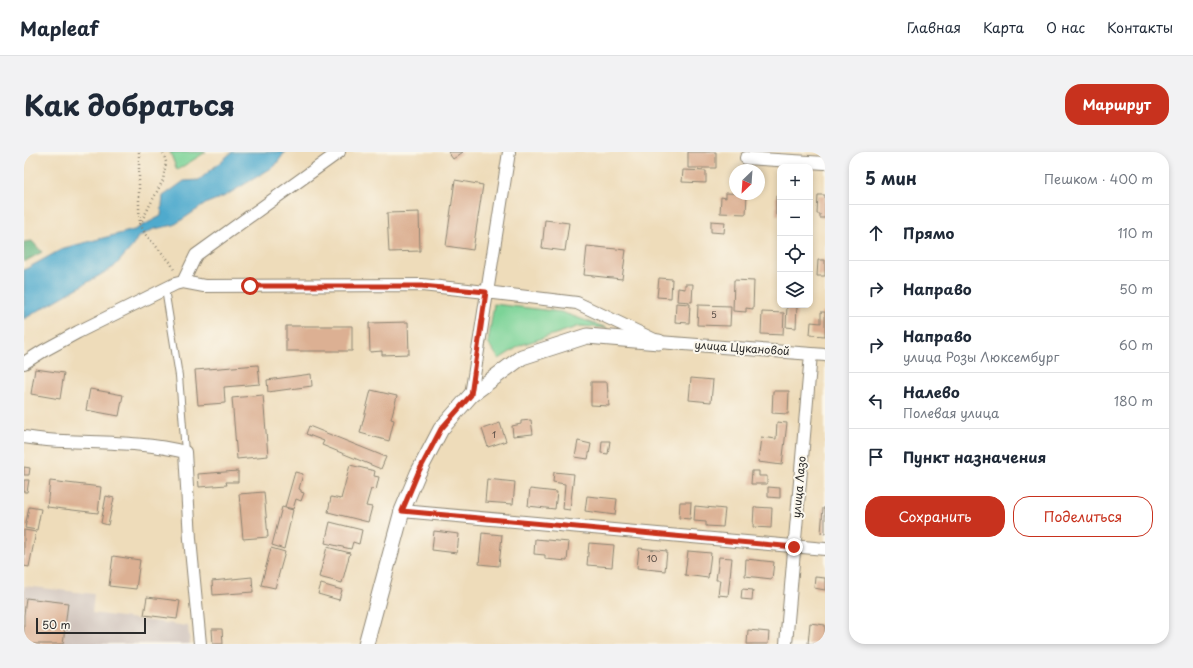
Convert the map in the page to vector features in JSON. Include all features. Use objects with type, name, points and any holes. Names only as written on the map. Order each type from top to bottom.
[{"type":"street","points":[[24,363],[78,332],[174,285],[196,255],[339,152]]},
{"type":"street","points":[[471,395],[509,152]]},
{"type":"street","points":[[746,158],[825,163]]},
{"type":"street","points":[[174,285],[422,286],[486,292],[577,303],[659,342]]},
{"type":"street","points":[[366,644],[402,511],[418,473],[441,429],[471,395],[522,358],[587,336],[659,342]]},
{"type":"street","name":"улица Цукановой","points":[[659,342],[825,355]]},
{"type":"street","name":"улица Лазо","points":[[786,644],[811,354]]},
{"type":"street","points":[[24,437],[63,441],[109,443],[171,449],[185,452],[190,539],[200,644]]},
{"type":"street","points":[[402,511],[825,549]]},
{"type":"lane","points":[[174,285],[185,452]]},
{"type":"path","points":[[139,152],[140,224],[146,235],[171,263],[177,278],[174,285]]},
{"type":"path","points":[[140,224],[163,180],[166,162],[163,152]]},
{"type":"shaded area","points":[[24,586],[94,594],[92,613],[188,626],[190,644],[24,644]]},
{"type":"green space","points":[[170,152],[206,152],[177,170]]},
{"type":"green space","points":[[32,241],[42,252],[24,262],[24,242]]},
{"type":"green space","points":[[494,304],[561,312],[607,328],[580,326],[521,345],[499,359],[488,343]]},
{"type":"water","points":[[232,152],[285,152],[275,166],[225,196],[207,203],[174,225],[154,229],[138,237],[132,247],[114,267],[24,319],[24,270],[64,248],[134,230],[161,216],[163,196],[184,181],[199,180]]},
{"type":"building","points":[[448,152],[463,152],[453,159]]},
{"type":"building","points":[[688,152],[716,152],[716,168],[688,168]]},
{"type":"building","points":[[683,170],[706,171],[706,183],[682,182]]},
{"type":"building","points":[[455,180],[483,185],[473,250],[446,246]]},
{"type":"building","points":[[726,193],[729,193],[729,200],[747,200],[746,214],[720,213],[721,197],[726,198]]},
{"type":"building","points":[[818,195],[825,195],[825,218],[820,218],[820,214],[817,214]]},
{"type":"building","points":[[776,196],[777,196],[777,215]]},
{"type":"building","points":[[419,212],[420,251],[389,252],[387,213]]},
{"type":"building","points":[[545,220],[569,223],[565,251],[542,248]]},
{"type":"building","points":[[711,221],[725,222],[724,233],[711,232]]},
{"type":"building","points":[[587,246],[626,250],[622,279],[584,275]]},
{"type":"building","points":[[818,260],[825,260],[825,276],[817,276]]},
{"type":"building","points":[[659,278],[672,279],[671,298],[657,297]]},
{"type":"building","points":[[734,280],[754,281],[753,309],[746,308],[746,312],[733,311]]},
{"type":"building","points":[[685,284],[693,284],[692,302],[677,301],[678,288],[685,289]]},
{"type":"building","points":[[676,303],[690,304],[689,323],[675,322]]},
{"type":"building","points":[[698,305],[731,306],[730,326],[697,325]]},
{"type":"building","points":[[787,308],[797,308],[796,328],[786,327]]},
{"type":"building","points":[[762,312],[784,313],[783,335],[761,334]]},
{"type":"building","points":[[821,312],[825,312],[825,336],[810,335],[811,322],[821,323]]},
{"type":"building","points":[[408,322],[409,354],[382,355],[382,351],[370,352],[369,323]]},
{"type":"building","points":[[286,326],[352,326],[352,351],[286,351]]},
{"type":"building","points":[[258,365],[260,384],[224,387],[225,403],[198,405],[195,370]]},
{"type":"building","points":[[35,369],[64,373],[60,399],[31,394]]},
{"type":"building","points":[[311,374],[312,386],[268,392],[267,380]]},
{"type":"building","points":[[691,378],[713,380],[711,402],[689,400]]},
{"type":"building","points":[[591,382],[607,382],[609,406],[591,405]]},
{"type":"building","points":[[90,389],[123,395],[119,416],[86,410]]},
{"type":"building","points":[[371,390],[397,396],[391,419],[394,420],[389,441],[360,433]]},
{"type":"building","points":[[773,391],[789,391],[788,414],[772,413]]},
{"type":"building","points":[[263,395],[268,456],[237,459],[232,398]]},
{"type":"building","points":[[531,420],[533,434],[513,436],[512,426],[521,424],[521,421]]},
{"type":"building","points":[[777,422],[787,423],[782,465],[758,462],[761,437],[776,439]]},
{"type":"building","points":[[500,423],[506,441],[488,447],[482,429]]},
{"type":"building","points":[[309,426],[386,457],[381,469],[322,445],[324,441],[306,434]]},
{"type":"building","points":[[578,441],[591,444],[588,459],[575,457]]},
{"type":"building","points":[[602,441],[610,441],[608,454],[601,453]]},
{"type":"building","points":[[350,465],[375,471],[374,476],[379,477],[376,490],[371,489],[366,506],[372,507],[368,522],[328,512],[331,497],[341,499]]},
{"type":"building","points":[[24,467],[30,468],[29,475],[24,475]]},
{"type":"building","points":[[238,471],[238,482],[226,482],[227,485],[199,487],[198,474]]},
{"type":"building","points":[[752,471],[759,471],[759,476],[767,476],[767,484],[751,484]]},
{"type":"building","points":[[295,472],[303,474],[299,489],[304,493],[301,501],[296,499],[293,509],[285,507]]},
{"type":"building","points":[[554,472],[574,474],[570,510],[563,509],[565,484],[553,482]]},
{"type":"building","points":[[487,479],[515,482],[513,504],[485,502]]},
{"type":"building","points":[[24,480],[29,480],[27,492],[24,492]]},
{"type":"building","points":[[50,481],[101,487],[98,513],[47,507]]},
{"type":"building","points":[[768,487],[780,488],[780,498],[768,497]]},
{"type":"building","points":[[530,489],[557,492],[555,509],[528,506]]},
{"type":"building","points":[[264,492],[268,537],[243,539],[239,494]]},
{"type":"building","points":[[106,496],[114,498],[108,525],[101,523]]},
{"type":"building","points":[[587,496],[617,499],[615,515],[585,511]]},
{"type":"building","points":[[680,502],[691,502],[690,519],[679,518]]},
{"type":"building","points":[[695,506],[725,509],[723,527],[706,526],[706,522],[694,521]]},
{"type":"building","points":[[29,507],[41,509],[37,530],[25,528]]},
{"type":"building","points":[[282,507],[293,510],[284,549],[272,545]]},
{"type":"building","points":[[754,507],[772,508],[771,528],[753,527]]},
{"type":"building","points":[[823,508],[825,508],[825,534],[821,533]]},
{"type":"building","points":[[330,522],[362,530],[359,544],[353,542],[351,549],[325,543]]},
{"type":"building","points":[[24,530],[36,532],[29,567],[24,566]]},
{"type":"building","points":[[434,531],[459,534],[457,553],[432,550]]},
{"type":"building","points":[[482,533],[502,535],[499,566],[479,564]]},
{"type":"building","points":[[535,539],[569,542],[567,561],[545,559],[545,555],[534,554]]},
{"type":"building","points":[[589,543],[614,545],[612,567],[587,565]]},
{"type":"building","points":[[327,547],[350,553],[342,583],[319,577]]},
{"type":"building","points":[[271,548],[285,552],[275,588],[261,585]]},
{"type":"building","points":[[639,548],[667,551],[665,571],[637,568]]},
{"type":"building","points":[[688,551],[711,553],[708,578],[685,575]]},
{"type":"building","points":[[113,556],[140,560],[136,589],[109,586]]},
{"type":"building","points":[[719,557],[732,558],[728,596],[718,595],[720,580],[716,580]]},
{"type":"building","points":[[746,559],[774,562],[772,579],[745,576]]},
{"type":"building","points":[[252,577],[253,592],[213,595],[212,581]]},
{"type":"building","points":[[815,577],[825,578],[825,590],[814,588]]},
{"type":"building","points":[[321,584],[342,590],[339,600],[318,594]]},
{"type":"building","points":[[742,589],[753,590],[752,600],[741,599]]},
{"type":"building","points":[[147,597],[180,601],[177,619],[144,615]]},
{"type":"building","points":[[26,598],[68,603],[63,644],[24,644],[24,615]]},
{"type":"building","points":[[810,623],[825,625],[825,644],[808,644]]},
{"type":"building","points":[[212,629],[222,629],[223,644],[213,644]]},
{"type":"building","points":[[748,630],[769,632],[768,644],[747,644]]},
{"type":"route","points":[[250,286],[422,286],[486,292],[471,395],[441,429],[418,473],[402,511],[794,547]]}]
